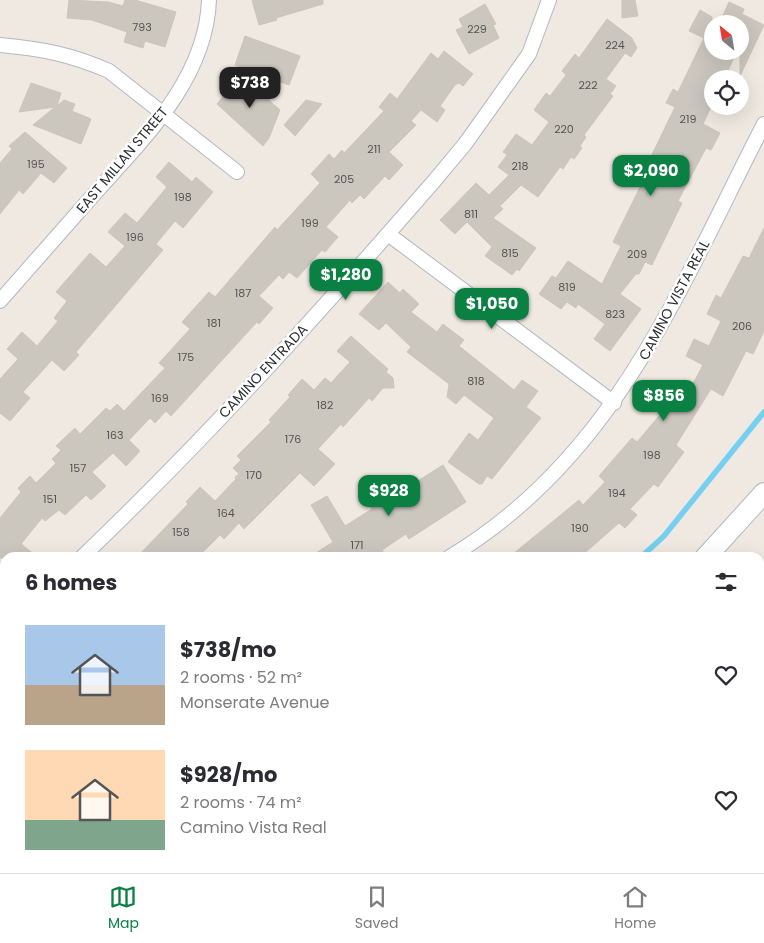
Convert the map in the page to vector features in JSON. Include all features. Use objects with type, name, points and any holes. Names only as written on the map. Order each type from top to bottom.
[{"type":"street","name":"EAST MILLAN STREET","points":[[0,301],[164,115],[193,63],[203,39],[207,24],[209,0]]},
{"type":"street","name":"CAMINO ENTRADA","points":[[87,552],[175,466],[388,234],[465,144],[529,54],[549,0]]},
{"type":"street","points":[[0,45],[48,50],[89,62],[109,72],[237,172]]},
{"type":"street","name":"CAMINO VISTA REAL","points":[[456,552],[504,518],[540,488],[581,444],[614,403],[650,348],[673,306],[764,124]]},
{"type":"street","points":[[388,234],[614,403]]},
{"type":"street","points":[[717,552],[764,493]]},
{"type":"building","points":[[69,0],[108,2],[123,6],[125,0],[135,0],[176,12],[165,47],[145,41],[143,48],[124,42],[127,32],[92,20],[67,18]]},
{"type":"building","points":[[252,0],[323,0],[323,4],[259,25]]},
{"type":"building","points":[[622,0],[635,0],[638,16],[622,18]]},
{"type":"building","points":[[729,2],[744,9],[742,14],[744,15],[723,15]]},
{"type":"building","points":[[485,4],[496,24],[493,25],[499,38],[469,54],[456,30],[463,27],[459,19]]},
{"type":"building","points":[[700,10],[709,15],[704,15],[704,38],[689,31]]},
{"type":"building","points":[[749,18],[764,25],[749,57]]},
{"type":"building","points":[[607,19],[632,38],[637,48],[631,57],[625,53],[606,79],[616,86],[610,94],[613,96],[584,135],[586,137],[580,146],[582,148],[574,159],[571,157],[563,169],[560,167],[538,197],[521,185],[500,206],[503,209],[493,218],[536,248],[519,271],[517,269],[512,275],[485,256],[492,247],[467,222],[455,234],[440,220],[476,183],[489,195],[509,175],[498,167],[507,155],[503,152],[516,134],[532,145],[549,122],[534,110],[546,93],[550,96],[566,75],[562,71],[575,54],[579,58]]},
{"type":"building","points":[[245,36],[300,56],[289,85],[235,65]]},
{"type":"building","points":[[704,38],[704,60],[733,60],[728,70],[704,70],[704,115],[707,115],[703,124],[720,133],[711,150],[706,148],[678,201],[682,203],[652,265],[645,262],[639,274],[636,274],[620,294],[641,309],[610,351],[594,339],[605,324],[578,304],[576,308],[567,302],[561,309],[539,294],[552,276],[556,278],[568,261],[602,284],[621,246],[613,242],[647,173],[644,171],[675,107],[666,103],[673,89],[678,92]]},
{"type":"building","points":[[444,51],[473,74],[463,86],[459,83],[455,85],[440,106],[445,110],[437,122],[421,110],[411,121],[416,125],[389,152],[403,165],[389,180],[385,176],[364,199],[360,195],[352,203],[350,200],[326,227],[338,237],[325,252],[322,250],[297,278],[289,272],[283,279],[279,275],[259,296],[273,308],[259,324],[257,322],[171,416],[166,411],[155,423],[150,418],[129,440],[140,451],[126,466],[113,453],[92,472],[106,486],[91,500],[86,495],[65,515],[59,510],[45,521],[42,518],[21,544],[31,552],[0,552],[0,518],[21,492],[18,488],[30,476],[36,483],[56,463],[52,459],[61,450],[56,446],[75,428],[80,434],[106,408],[110,411],[117,404],[124,411],[165,368],[159,363],[190,329],[182,322],[209,292],[215,297],[275,227],[277,230],[320,183],[311,174],[329,154],[334,159],[342,150],[344,153],[384,111],[379,107],[390,93],[397,99],[431,53],[438,59]]},
{"type":"building","points":[[740,60],[748,60],[743,70],[740,70]]},
{"type":"building","points":[[238,73],[280,110],[269,138],[263,146],[217,104],[226,93],[223,91]]},
{"type":"building","points":[[31,83],[61,93],[57,106],[64,100],[75,104],[72,111],[91,119],[81,144],[33,125],[55,107],[19,112]]},
{"type":"building","points":[[306,100],[322,104],[295,136],[284,125]]},
{"type":"building","points":[[25,132],[67,168],[54,183],[41,173],[23,194],[19,190],[0,214],[0,163],[12,149],[9,146]]},
{"type":"building","points":[[169,162],[192,182],[196,177],[213,192],[183,228],[175,221],[156,244],[163,250],[76,352],[79,355],[64,371],[52,360],[23,392],[30,398],[10,421],[0,413],[0,379],[18,359],[7,349],[22,332],[37,346],[58,321],[54,318],[67,301],[56,292],[90,253],[106,267],[125,246],[108,232],[125,213],[137,223],[167,187],[156,177]]},
{"type":"building","points":[[764,228],[764,331],[753,354],[746,351],[723,396],[711,389],[676,445],[684,452],[658,487],[654,484],[630,509],[637,515],[625,528],[619,523],[586,552],[515,552],[579,500],[583,505],[605,482],[599,476],[632,438],[637,442],[665,409],[659,405],[672,383],[688,393],[703,365],[686,356],[694,339],[709,346],[721,321],[707,314],[716,295],[721,298],[743,256],[749,258]]},
{"type":"building","points":[[388,282],[400,293],[403,289],[419,304],[411,312],[437,332],[443,324],[464,340],[459,346],[514,390],[522,380],[538,391],[526,407],[541,418],[492,479],[487,476],[482,484],[479,484],[448,462],[469,433],[478,440],[494,418],[464,395],[456,404],[447,397],[449,384],[407,352],[411,347],[386,323],[379,330],[359,314]]},
{"type":"building","points":[[351,336],[388,369],[386,372],[393,378],[394,388],[383,388],[372,401],[369,398],[343,427],[341,424],[318,449],[335,464],[314,486],[300,473],[244,529],[239,523],[224,539],[220,535],[203,552],[142,552],[188,504],[186,502],[200,487],[215,501],[236,479],[235,477],[239,474],[233,468],[241,460],[237,456],[271,422],[269,420],[290,397],[288,395],[302,379],[314,390],[325,378],[331,383],[350,362],[337,351]]},
{"type":"building","points":[[443,465],[466,502],[409,539],[406,534],[382,550],[383,552],[317,552],[333,542],[311,505],[327,496],[345,526],[372,509],[366,501],[375,495],[389,487],[394,496]]},
{"type":"waterway","points":[[647,552],[664,536],[764,412]]}]
